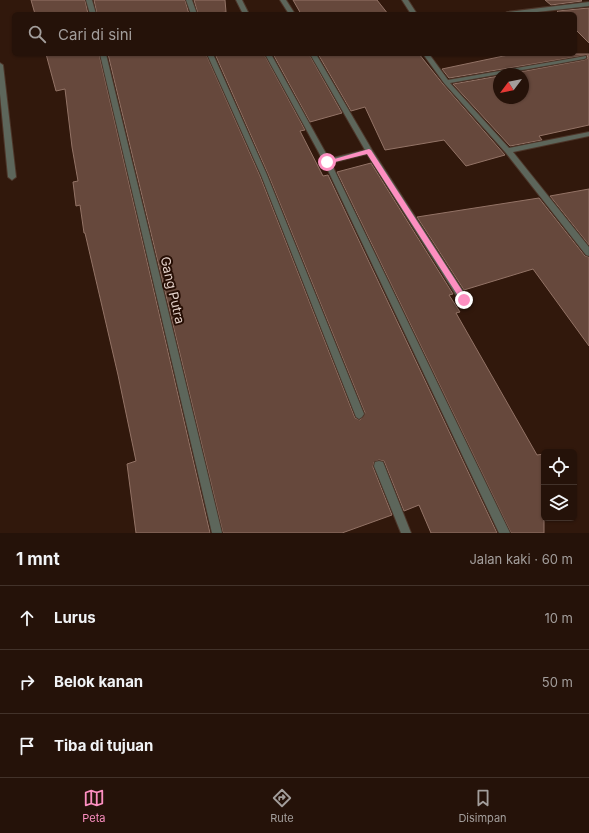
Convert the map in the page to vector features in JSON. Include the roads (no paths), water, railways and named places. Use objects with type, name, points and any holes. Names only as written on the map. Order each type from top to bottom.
[{"type":"street","points":[[89,0],[92,12]]},
{"type":"street","points":[[189,0],[193,12]]},
{"type":"street","points":[[239,0],[245,12]]},
{"type":"street","points":[[283,0],[291,12]]},
{"type":"street","points":[[405,0],[413,12]]},
{"type":"street","points":[[523,12],[589,4]]},
{"type":"street","name":"Gang Putra","points":[[103,56],[217,533]]},
{"type":"street","points":[[211,56],[264,175],[359,414]]},
{"type":"street","points":[[269,56],[327,162],[505,533]]},
{"type":"street","points":[[314,56],[369,151],[464,300]]},
{"type":"street","points":[[427,56],[446,82],[508,151],[589,253]]},
{"type":"street","points":[[446,82],[584,57]]},
{"type":"street","points":[[0,65],[12,177]]},
{"type":"street","points":[[508,151],[589,134]]},
{"type":"street","points":[[327,162],[369,151]]},
{"type":"street","points":[[379,466],[406,533]]}]
